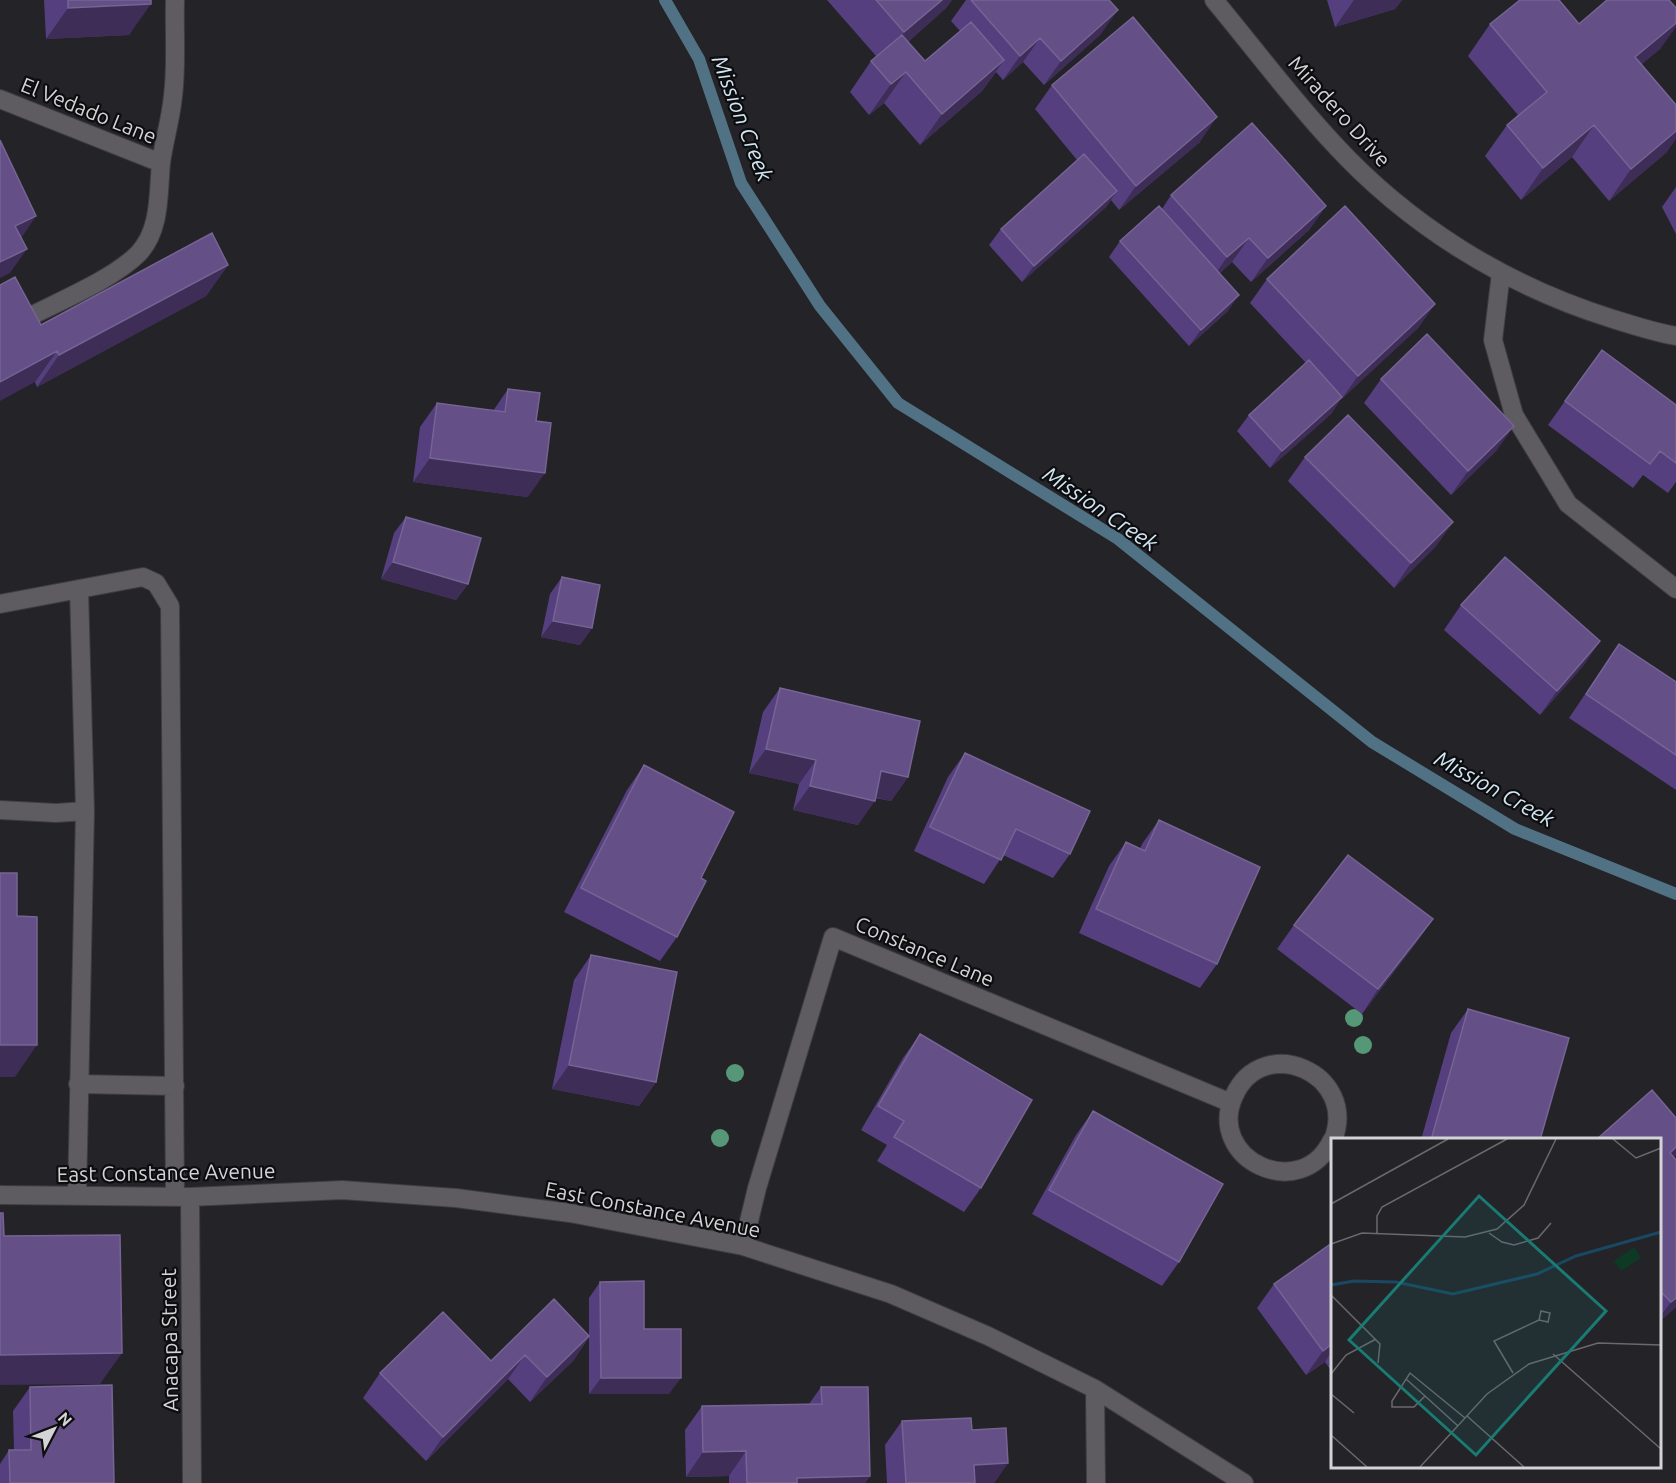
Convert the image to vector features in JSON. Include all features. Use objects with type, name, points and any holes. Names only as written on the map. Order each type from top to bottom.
[{"type":"street","points":[[23,320],[115,272],[138,253],[149,238],[155,220],[160,190],[161,163],[173,95],[175,0]]},
{"type":"street","name":"Miradero Drive","points":[[1214,0],[1334,144],[1382,191],[1434,232],[1501,273],[1571,305],[1656,332],[1676,336]]},
{"type":"street","name":"El Vedado Lane","points":[[0,99],[161,163]]},
{"type":"street","points":[[1501,273],[1493,340],[1514,415],[1568,504],[1676,589]]},
{"type":"street","name":"Anacapa Street","points":[[0,604],[143,577],[156,583],[170,606],[175,1086],[182,1197],[192,1483]]},
{"type":"street","points":[[77,1196],[85,812],[79,589]]},
{"type":"street","points":[[0,810],[85,812]]},
{"type":"street","name":"Constance Lane","points":[[743,1246],[757,1188],[833,937],[1231,1103]]},
{"type":"street","points":[[1331,1143],[1326,1151],[1310,1165],[1290,1172],[1269,1170],[1250,1161],[1236,1144],[1229,1124],[1231,1103],[1240,1084],[1256,1070],[1276,1064],[1298,1066],[1317,1075],[1335,1101],[1338,1121],[1334,1138]]},
{"type":"street","points":[[78,1084],[175,1086]]},
{"type":"street","name":"East Constance Avenue","points":[[0,1195],[182,1197],[342,1190],[456,1198],[570,1213],[743,1246],[891,1294],[988,1336],[1095,1389],[1244,1483]]},
{"type":"street","points":[[1095,1389],[1096,1483]]},
{"type":"building","points":[[68,0],[151,0],[151,4],[68,8]]},
{"type":"building","points":[[876,0],[942,0],[904,32]]},
{"type":"building","points":[[971,0],[1109,0],[1118,10],[1061,61],[1040,38],[1020,56]]},
{"type":"building","points":[[1520,0],[1559,0],[1579,24],[1607,0],[1669,0],[1676,8],[1676,23],[1635,57],[1676,105],[1676,131],[1631,169],[1594,125],[1543,168],[1507,125],[1547,92],[1490,24]]},
{"type":"building","points":[[1133,17],[1217,117],[1136,186],[1052,85]]},
{"type":"building","points":[[971,22],[1004,60],[942,114],[906,72],[891,84],[871,61],[902,35],[925,61]]},
{"type":"building","points":[[1252,123],[1326,206],[1268,258],[1249,238],[1227,257],[1171,195]]},
{"type":"building","points":[[0,140],[36,216],[15,226],[27,249],[0,262]]},
{"type":"building","points":[[1084,154],[1117,191],[1034,266],[1001,229]]},
{"type":"building","points":[[1159,206],[1239,295],[1201,330],[1120,241]]},
{"type":"building","points":[[1345,206],[1435,304],[1358,376],[1267,279]]},
{"type":"building","points":[[212,233],[228,265],[59,355],[57,351],[0,382],[0,285],[15,277],[41,325]]},
{"type":"building","points":[[1427,334],[1514,426],[1468,471],[1381,379]]},
{"type":"building","points":[[1602,350],[1676,405],[1676,463],[1660,451],[1650,464],[1565,401]]},
{"type":"building","points":[[1309,360],[1342,397],[1282,451],[1249,415]]},
{"type":"building","points":[[508,389],[540,393],[536,421],[551,423],[545,473],[430,458],[437,403],[505,412]]},
{"type":"building","points":[[1348,415],[1453,522],[1411,563],[1305,457]]},
{"type":"building","points":[[406,517],[481,538],[468,584],[393,562]]},
{"type":"building","points":[[1505,557],[1600,641],[1557,691],[1461,605]]},
{"type":"building","points":[[562,577],[600,585],[592,628],[553,621]]},
{"type":"building","points":[[1619,644],[1676,682],[1676,755],[1586,694]]},
{"type":"building","points":[[780,688],[920,721],[908,777],[881,771],[875,801],[810,786],[816,760],[766,749]]},
{"type":"building","points":[[965,753],[1090,811],[1070,854],[1016,829],[1001,860],[930,827]]},
{"type":"building","points":[[644,765],[734,812],[701,878],[706,881],[677,937],[581,888]]},
{"type":"building","points":[[1159,820],[1260,867],[1217,964],[1096,909],[1126,842],[1145,851]]},
{"type":"building","points":[[1348,855],[1433,919],[1378,989],[1294,925]]},
{"type":"building","points":[[0,873],[17,873],[17,916],[37,917],[37,1045],[0,1045]]},
{"type":"building","points":[[591,955],[677,972],[656,1082],[569,1065]]},
{"type":"building","points":[[1468,1009],[1569,1038],[1541,1138],[1432,1138]]},
{"type":"building","points":[[920,1034],[1032,1100],[981,1188],[894,1137],[904,1121],[878,1106]]},
{"type":"building","points":[[1652,1090],[1676,1118],[1676,1147],[1670,1153],[1676,1160],[1676,1298],[1671,1302],[1661,1292],[1661,1138],[1598,1138]]},
{"type":"building","points":[[1093,1111],[1223,1184],[1179,1262],[1049,1190]]},
{"type":"building","points":[[0,1213],[3,1213],[4,1236],[120,1235],[122,1353],[0,1355]]},
{"type":"building","points":[[1331,1244],[1331,1345],[1323,1351],[1274,1284]]},
{"type":"building","points":[[644,1281],[644,1329],[681,1329],[681,1378],[601,1378],[600,1282]]},
{"type":"building","points":[[554,1299],[589,1336],[547,1377],[525,1355],[443,1437],[380,1373],[443,1312],[491,1361]]},
{"type":"building","points":[[112,1385],[114,1483],[10,1483],[9,1450],[31,1450],[30,1387]]},
{"type":"building","points":[[821,1387],[868,1387],[870,1476],[797,1478],[797,1483],[747,1483],[746,1451],[703,1452],[702,1406],[822,1404]]},
{"type":"building","points":[[971,1418],[972,1430],[1006,1428],[1008,1463],[974,1465],[975,1483],[906,1483],[902,1421]]},
{"type":"waterway","name":"Mission Creek","points":[[665,0],[699,59],[741,183],[820,306],[898,403],[1118,539],[1372,742],[1515,829],[1676,894]]}]
